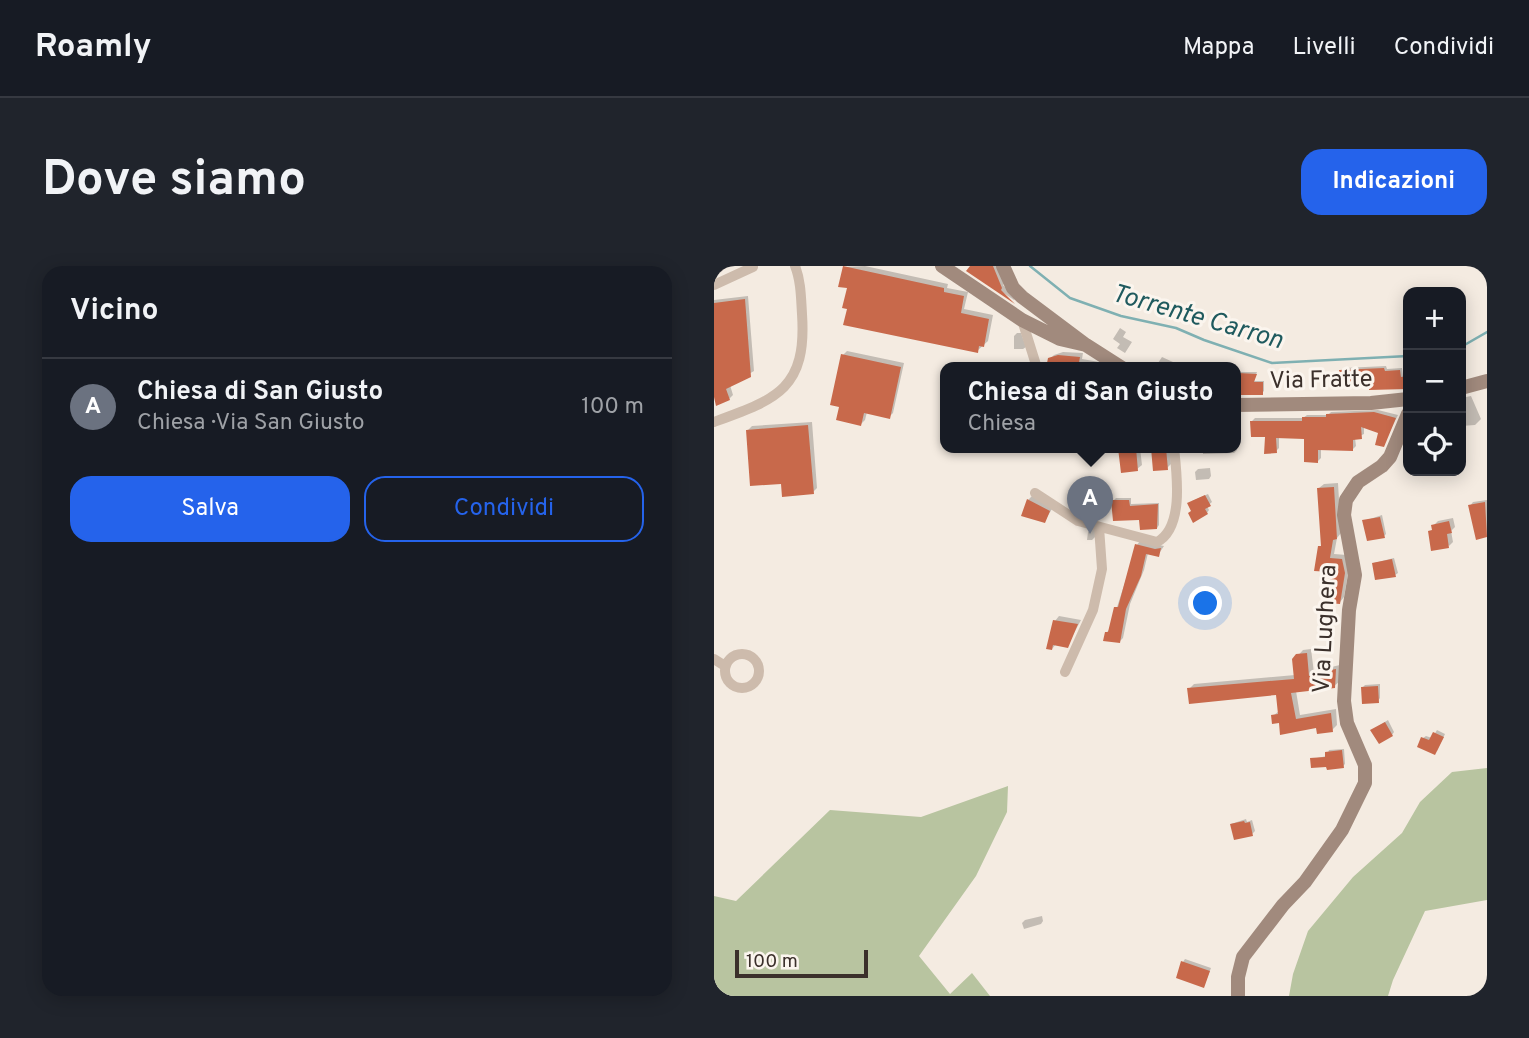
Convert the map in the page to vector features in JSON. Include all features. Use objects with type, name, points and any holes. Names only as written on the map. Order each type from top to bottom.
[{"type":"street","points":[[714,285],[754,266]]},
{"type":"street","points":[[714,422],[762,405],[784,388],[798,368],[803,334],[800,286],[794,266]]},
{"type":"street","points":[[942,266],[1022,320],[1060,339],[1086,345]]},
{"type":"street","points":[[1005,272],[1022,297],[1113,362]]},
{"type":"street","points":[[1022,320],[1035,362]]},
{"type":"street","points":[[1466,387],[1487,381]]},
{"type":"street","name":"Via Fratte","points":[[1241,405],[1371,403],[1403,400]]},
{"type":"street","name":"Via Lughera","points":[[1238,996],[1238,977],[1243,957],[1283,905],[1305,882],[1342,830],[1365,783],[1365,765],[1347,723],[1344,701],[1349,610],[1355,575],[1344,515],[1346,500],[1358,482],[1382,466],[1390,457],[1403,426]]},
{"type":"street","points":[[1035,493],[1078,521],[1157,542],[1164,538],[1174,523],[1178,478],[1175,453]]},
{"type":"street","points":[[1065,672],[1093,610],[1102,569],[1100,527]]},
{"type":"street","points":[[714,659],[725,666]]},
{"type":"green space","points":[[1487,768],[1487,900],[1425,911],[1388,996],[1289,996],[1293,974],[1308,931],[1353,877],[1402,833],[1420,802],[1452,772]]},
{"type":"green space","points":[[1008,786],[1007,812],[976,876],[919,956],[950,994],[972,973],[990,996],[714,996],[714,896],[736,901],[830,810],[921,817]]},
{"type":"building","points":[[843,266],[944,288],[944,292],[964,296],[961,313],[989,319],[984,347],[979,346],[978,353],[843,325],[847,309],[842,308],[847,288],[838,287]]},
{"type":"building","points":[[970,266],[993,266],[1001,290],[1015,304],[966,271]]},
{"type":"building","points":[[745,299],[751,377],[726,389],[730,400],[716,406],[714,303]]},
{"type":"building","points":[[841,354],[901,367],[890,419],[864,413],[861,426],[836,420],[839,407],[830,405]]},
{"type":"building","points":[[1058,355],[1080,357],[1079,362],[1047,362],[1048,358]]},
{"type":"building","points":[[1339,370],[1400,370],[1403,389],[1369,390],[1369,383],[1340,384]]},
{"type":"building","points":[[1241,373],[1257,374],[1254,382],[1263,382],[1263,395],[1241,395]]},
{"type":"building","points":[[1374,412],[1396,418],[1384,447],[1375,445],[1378,433],[1361,427],[1362,439],[1353,440],[1353,451],[1318,450],[1318,463],[1304,462],[1304,439],[1276,438],[1277,453],[1264,454],[1265,437],[1251,437],[1250,421],[1302,421],[1302,417],[1326,417],[1326,414]]},
{"type":"building","points":[[808,425],[814,494],[782,497],[781,484],[750,486],[746,430]]},
{"type":"building","points":[[1119,453],[1136,453],[1138,471],[1121,473]]},
{"type":"building","points":[[1151,453],[1166,453],[1168,470],[1153,471]]},
{"type":"building","points":[[1334,487],[1337,539],[1333,540],[1330,558],[1342,559],[1345,573],[1340,604],[1328,603],[1328,598],[1324,598],[1325,590],[1329,591],[1331,572],[1314,571],[1318,546],[1321,546],[1317,488]]},
{"type":"building","points":[[1205,495],[1211,506],[1205,509],[1208,514],[1193,523],[1187,503]]},
{"type":"building","points":[[1027,499],[1050,511],[1045,523],[1021,516]]},
{"type":"building","points":[[1111,500],[1129,500],[1130,506],[1158,504],[1157,529],[1140,530],[1139,520],[1113,521]]},
{"type":"building","points":[[1485,502],[1487,537],[1476,540],[1468,505]]},
{"type":"building","points":[[1380,517],[1385,538],[1367,541],[1362,520]]},
{"type":"building","points":[[1449,521],[1452,533],[1447,534],[1449,548],[1431,551],[1428,531],[1432,530],[1431,525]]},
{"type":"building","points":[[1135,544],[1161,548],[1159,557],[1146,554],[1141,576],[1126,609],[1120,643],[1103,641],[1114,607],[1118,607]]},
{"type":"building","points":[[1392,559],[1396,577],[1375,580],[1372,563]]},
{"type":"building","points":[[1053,620],[1078,624],[1068,648],[1053,645],[1052,650],[1046,649]]},
{"type":"building","points":[[1307,653],[1309,676],[1336,669],[1335,688],[1291,693],[1296,719],[1331,713],[1333,732],[1317,734],[1316,728],[1280,735],[1279,723],[1272,724],[1271,715],[1278,714],[1276,695],[1189,704],[1187,688],[1294,679],[1292,659],[1296,654]]},
{"type":"building","points":[[1378,686],[1379,703],[1362,704],[1361,687]]},
{"type":"building","points":[[1385,722],[1393,736],[1379,744],[1370,730]]},
{"type":"building","points":[[1433,732],[1444,737],[1435,755],[1417,747],[1421,737],[1429,740]]},
{"type":"building","points":[[1342,750],[1344,768],[1311,768],[1310,758],[1325,757],[1325,752]]},
{"type":"building","points":[[1250,822],[1253,836],[1234,840],[1230,824]]},
{"type":"building","points":[[1181,961],[1210,971],[1204,988],[1176,978]]},
{"type":"waterway","name":"Torrente Carron","points":[[1030,266],[1070,298],[1121,316],[1176,328],[1272,363],[1403,356]]},
{"type":"waterway","name":"Torrente Carron","points":[[1466,344],[1487,332]]},
{"type":"place","name":"Chiesa di San Giusto","points":[[1090,534]]}]
